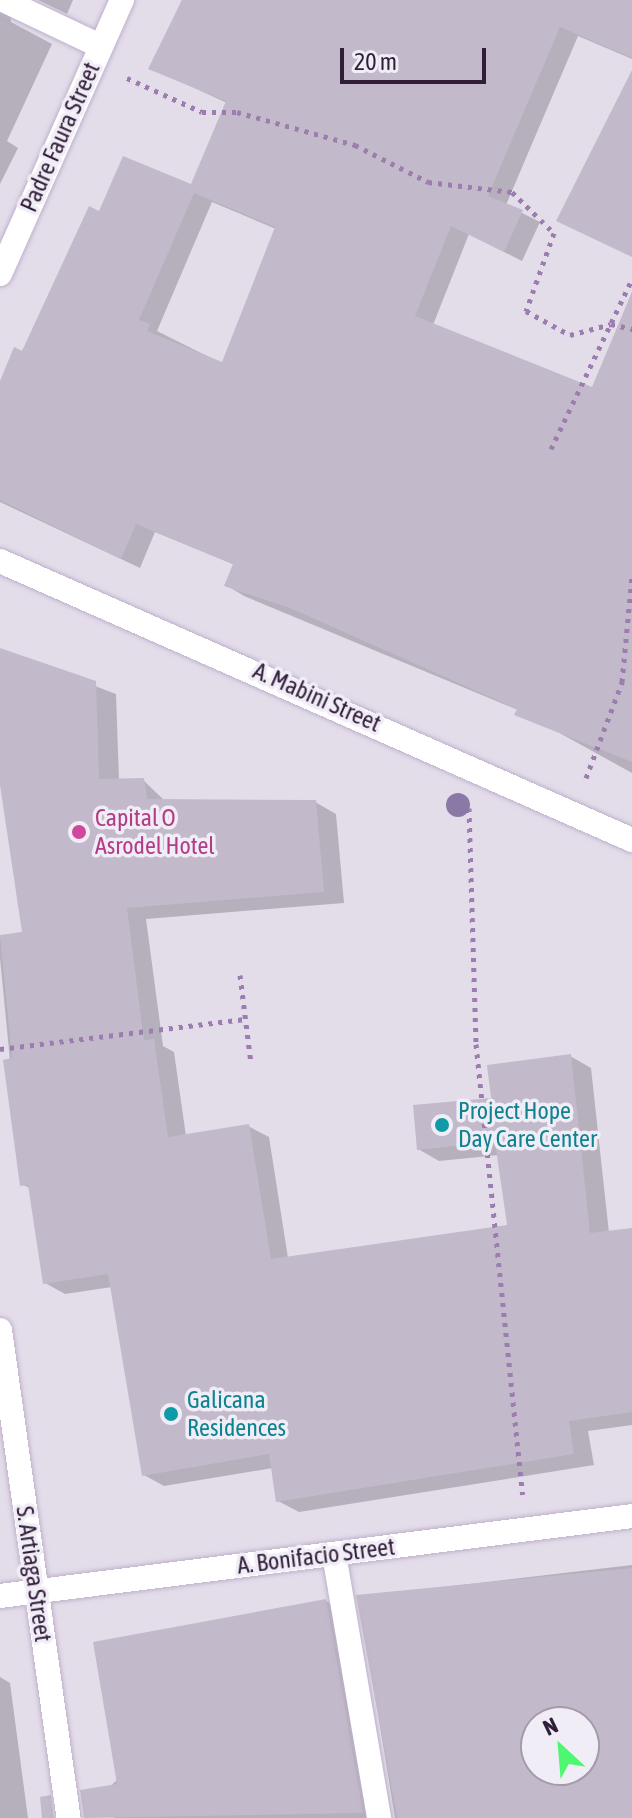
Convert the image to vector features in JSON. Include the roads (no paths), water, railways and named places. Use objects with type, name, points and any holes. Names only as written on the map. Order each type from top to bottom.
[{"type":"street","points":[[3,0],[97,54]]},
{"type":"street","name":"Padre Faura Street","points":[[0,274],[122,0]]},
{"type":"street","name":"A. Mabini Street","points":[[0,561],[632,840]]},
{"type":"street","name":"S. Artiaga Street","points":[[0,1330],[69,1818]]},
{"type":"street","name":"A. Bonifacio Street","points":[[0,1596],[632,1516]]},
{"type":"street","points":[[334,1554],[379,1818]]},
{"type":"place","name":"Capital O Asrodel Hotel","points":[[79,832]]},
{"type":"place","name":"Project Hope Day Care Center","points":[[442,1125]]},
{"type":"place","name":"Galicana Residences","points":[[171,1414]]}]
